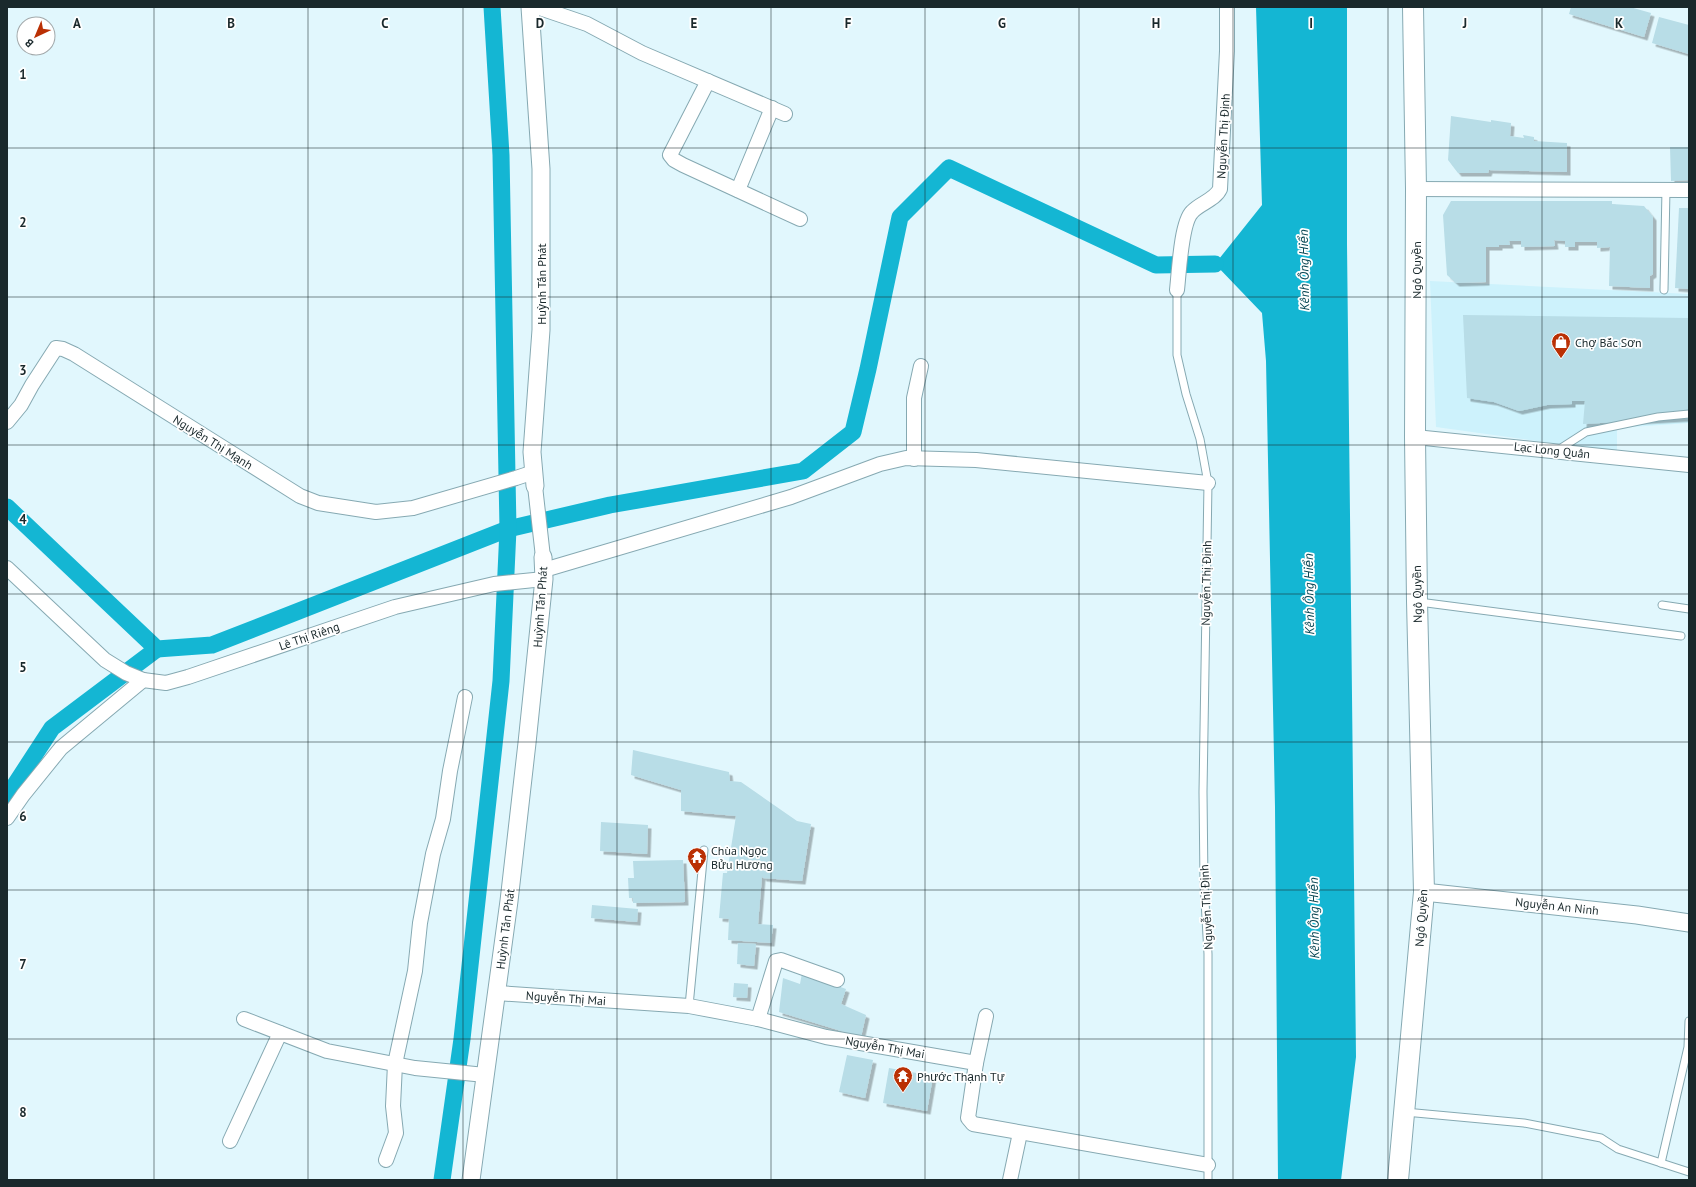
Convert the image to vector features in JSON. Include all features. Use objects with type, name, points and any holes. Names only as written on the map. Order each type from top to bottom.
[{"type":"main road","name":"Ngô Quyền","points":[[1398,1180],[1424,892],[1417,601],[1415,437],[1416,189],[1413,7]]},
{"type":"street","name":"Huỳnh Tấn Phát","points":[[471,1180],[527,751],[541,571],[532,452],[541,330],[541,169],[530,7]]},
{"type":"street","points":[[537,7],[587,24],[642,53],[778,111],[738,190]]},
{"type":"street","name":"Nguyễn Thị Định","points":[[1177,290],[1182,243],[1187,220],[1198,206],[1215,196],[1220,189],[1227,51],[1227,7]]},
{"type":"street","points":[[708,81],[670,155],[674,160],[683,166],[800,219]]},
{"type":"street","points":[[1416,189],[1689,190]]},
{"type":"street","name":"Nguyễn Thị Mạnh","points":[[7,422],[21,405],[56,348],[63,349],[74,354],[300,496],[318,503],[376,512],[413,508],[516,478],[535,479]]},
{"type":"street","points":[[914,459],[914,398],[921,366]]},
{"type":"street","name":"Lạc Long Quân","points":[[1415,437],[1558,450],[1689,465]]},
{"type":"street","name":"Lê Thị Riêng","points":[[7,568],[105,660],[126,673],[143,680],[166,683],[188,677],[395,607],[494,584],[541,571],[791,498],[880,464],[906,458],[976,460],[1208,483]]},
{"type":"street","points":[[7,818],[23,795],[61,748],[143,680]]},
{"type":"street","points":[[386,1160],[396,1133],[393,1106],[395,1064],[415,971],[422,916],[433,854],[443,819],[450,771],[465,696]]},
{"type":"street","name":"Nguyễn An Ninh","points":[[1424,892],[1637,915],[1689,923]]},
{"type":"street","points":[[758,1019],[776,961],[781,960],[837,980]]},
{"type":"street","name":"Nguyễn Thị Mai","points":[[496,993],[689,1006],[758,1019],[826,1037],[976,1063]]},
{"type":"street","points":[[986,1016],[976,1063],[968,1118],[973,1124],[1208,1165]]},
{"type":"street","points":[[244,1018],[327,1051],[415,1068],[485,1075]]},
{"type":"street","points":[[230,1141],[280,1033]]},
{"type":"street","points":[[1010,1180],[1020,1133]]},
{"type":"lane","points":[[1664,290],[1666,190]]},
{"type":"lane","name":"Nguyễn Thị Định","points":[[1177,290],[1177,355],[1186,394],[1200,439],[1208,483],[1203,799],[1204,883],[1208,954],[1208,1180]]},
{"type":"lane","points":[[1558,450],[1586,432],[1658,417],[1689,414]]},
{"type":"lane","points":[[1417,601],[1681,636]]},
{"type":"lane","points":[[1662,605],[1689,610]]},
{"type":"lane","points":[[689,1006],[704,850]]},
{"type":"lane","points":[[1661,1163],[1688,1047],[1689,1021]]},
{"type":"lane","points":[[1405,1112],[1524,1123],[1601,1138],[1618,1149],[1689,1172]]},
{"type":"shaded area","name":"Chợ Bắc Sơn","points":[[1430,281],[1689,294],[1689,423],[1617,428],[1617,452],[1436,427]]},
{"type":"water","name":"Kênh Ông Hiển","points":[[1256,7],[1347,7],[1347,244],[1356,1057],[1341,1180],[1278,1180],[1275,807],[1266,361],[1262,313],[1215,264],[1262,205]]},
{"type":"building","points":[[1571,7],[1630,7],[1651,13],[1644,37],[1569,14]]},
{"type":"building","points":[[1659,17],[1689,25],[1689,54],[1652,43]]},
{"type":"building","points":[[1451,116],[1491,122],[1491,120],[1511,123],[1510,136],[1524,138],[1523,135],[1534,137],[1534,141],[1567,143],[1567,172],[1489,170],[1488,173],[1458,173],[1448,160]]},
{"type":"building","points":[[1670,147],[1689,147],[1689,180],[1671,181]]},
{"type":"building","points":[[1451,201],[1612,201],[1612,204],[1644,206],[1653,217],[1653,274],[1650,276],[1650,288],[1609,286],[1610,247],[1597,248],[1597,242],[1575,242],[1575,247],[1565,247],[1565,241],[1554,240],[1555,246],[1521,247],[1521,241],[1509,241],[1510,245],[1486,247],[1486,282],[1456,283],[1447,275],[1443,215]]},
{"type":"building","points":[[1679,208],[1689,208],[1689,289],[1675,288]]},
{"type":"building","points":[[1463,315],[1689,318],[1689,418],[1583,424],[1585,401],[1572,401],[1572,404],[1547,405],[1519,411],[1494,402],[1467,398]]},
{"type":"building","points":[[633,750],[729,772],[730,781],[741,782],[797,821],[811,824],[802,881],[763,878],[762,876],[758,924],[773,925],[771,943],[728,940],[729,919],[719,918],[723,873],[727,873],[736,816],[681,811],[681,790],[631,775]]},
{"type":"building","points":[[601,822],[648,825],[647,854],[600,851]]},
{"type":"building","points":[[683,860],[685,902],[633,903],[633,898],[629,898],[628,878],[634,878],[633,861]]},
{"type":"building","points":[[592,905],[638,909],[637,922],[591,918]]},
{"type":"building","points":[[738,943],[756,944],[754,966],[737,964]]},
{"type":"building","points":[[802,973],[846,989],[841,1004],[866,1015],[861,1037],[779,1012],[783,978],[800,984]]},
{"type":"building","points":[[734,983],[748,984],[747,998],[733,997]]},
{"type":"building","points":[[847,1055],[873,1060],[865,1098],[839,1092]]},
{"type":"building","points":[[889,1068],[933,1076],[927,1111],[883,1103]]},
{"type":"waterway","points":[[442,1180],[462,1039],[501,681],[508,529],[501,155],[492,7]]},
{"type":"waterway","points":[[7,507],[157,649],[212,645],[508,529],[610,505],[803,471],[853,432],[900,217],[949,168],[1156,265],[1215,264]]},
{"type":"waterway","points":[[7,797],[52,728],[157,649]]},
{"type":"place","name":"Chợ Bắc Sơn","points":[[1561,359]]},
{"type":"place","name":"Chùa Ngọc Bửu Hương","points":[[697,874]]},
{"type":"place","name":"Phước Thạnh Tự","points":[[903,1093]]}]
